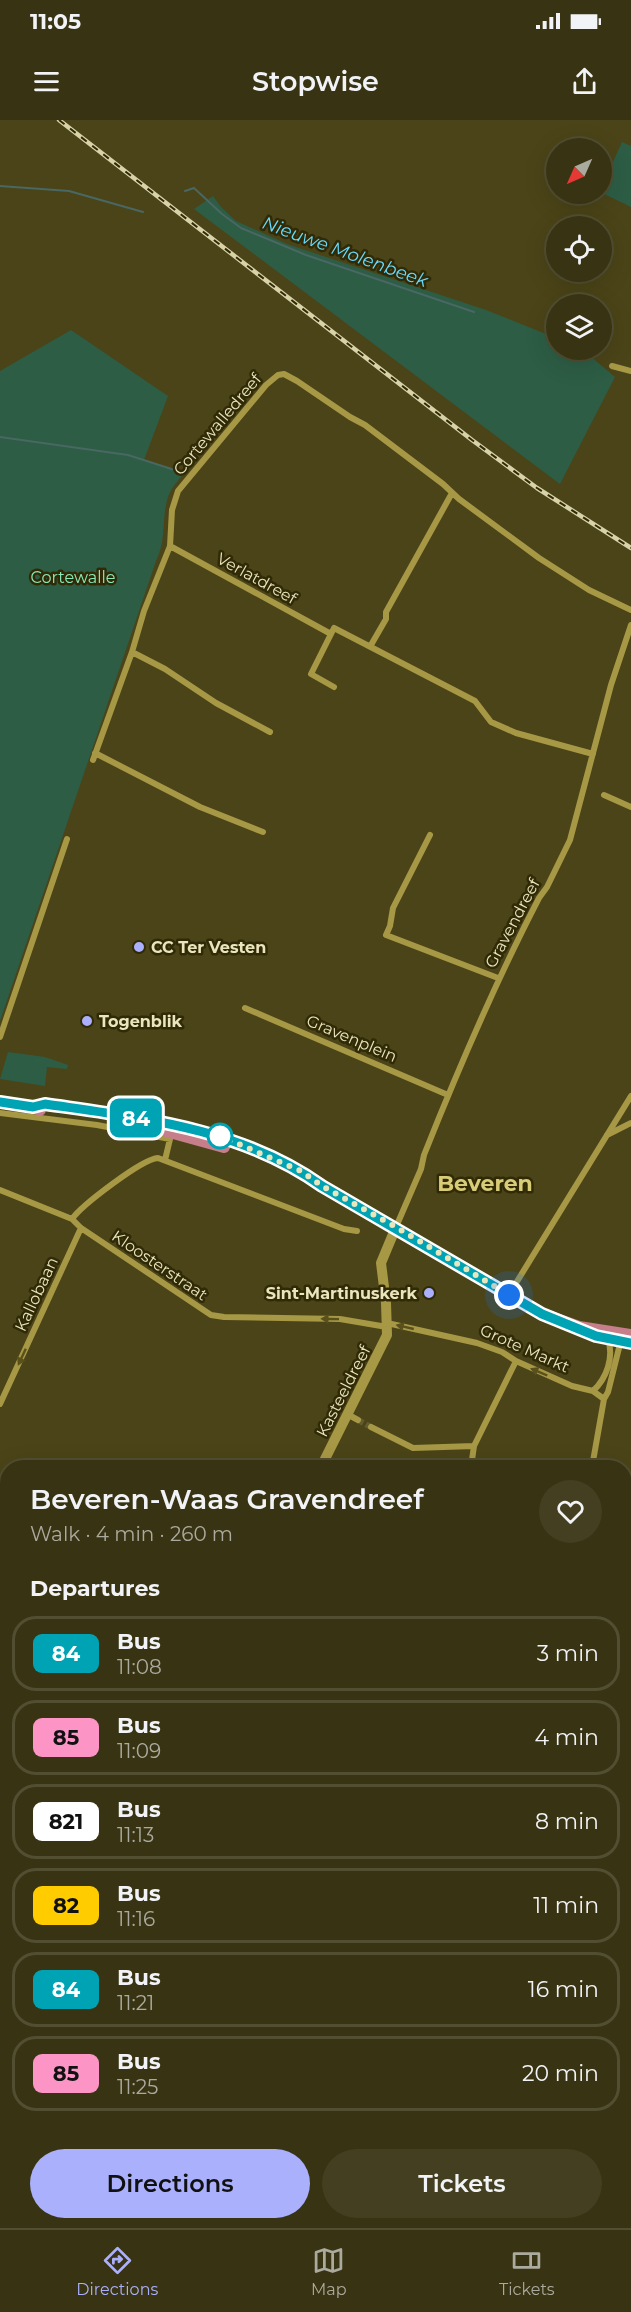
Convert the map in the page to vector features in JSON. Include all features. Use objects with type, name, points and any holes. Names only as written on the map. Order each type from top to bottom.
[{"type":"main road","points":[[0,1102],[33,1107],[44,1112],[135,1125],[212,1142],[322,1186],[396,1227],[517,1300],[554,1319],[608,1339],[626,1339]]},
{"type":"main road","points":[[579,1328],[626,1339]]},
{"type":"street","points":[[612,366],[631,371]]},
{"type":"street","name":"Cortewalledreef","points":[[93,760],[132,652],[144,611],[170,546],[172,510],[178,491],[266,385],[278,375],[284,374],[297,381],[365,425],[556,570],[589,590],[631,610]]},
{"type":"street","points":[[452,493],[386,612],[386,619],[371,645],[475,701],[490,722],[544,742],[593,754]]},
{"type":"street","name":"Verlatdreef","points":[[170,546],[331,634],[334,628],[371,645]]},
{"type":"street","name":"Gravendreef","points":[[396,1227],[421,1169],[424,1155],[448,1095],[498,978],[570,840],[620,652],[631,625]]},
{"type":"street","points":[[331,634],[311,674],[334,687]]},
{"type":"street","points":[[132,652],[165,669],[216,704],[270,732]]},
{"type":"street","points":[[95,753],[200,807],[263,832]]},
{"type":"street","points":[[604,795],[631,807]]},
{"type":"street","points":[[430,835],[393,908],[386,935],[498,978]]},
{"type":"street","points":[[0,1037],[67,839]]},
{"type":"street","name":"Gravenplein","points":[[245,1008],[448,1095]]},
{"type":"street","points":[[513,1287],[631,1096]]},
{"type":"street","points":[[0,1113],[98,1125],[170,1139],[165,1160]]},
{"type":"street","points":[[607,1135],[631,1123]]},
{"type":"street","points":[[72,1219],[81,1209],[139,1165],[152,1159],[165,1160],[344,1229],[357,1231]]},
{"type":"street","name":"Kloosterstraat","points":[[0,1190],[72,1219],[81,1228],[211,1315],[340,1319],[387,1325]]},
{"type":"street","points":[[387,1325],[381,1263],[396,1227]]},
{"type":"street","name":"Kallobaan","points":[[0,1404],[81,1228]]},
{"type":"street","name":"Grote Markt","points":[[387,1325],[477,1343],[502,1352],[516,1361],[572,1386],[593,1391],[604,1399]]},
{"type":"street","name":"Kasteeldreef","points":[[324,1460],[379,1354],[387,1325]]},
{"type":"street","points":[[593,1391],[604,1377],[611,1355],[608,1339]]},
{"type":"street","points":[[593,1460],[604,1399],[626,1339]]},
{"type":"street","points":[[472,1460],[474,1446],[516,1361]]},
{"type":"street","points":[[347,1414],[358,1420]]},
{"type":"street","points":[[371,1427],[413,1448],[474,1446]]},
{"type":"green space","points":[[622,142],[631,146],[631,207],[612,198],[612,164]]},
{"type":"green space","points":[[213,196],[236,221],[287,244],[486,310],[546,334],[546,360],[595,360],[615,377],[560,484],[194,209]]},
{"type":"green space","name":"Cortewalle","points":[[71,330],[168,396],[144,460],[184,473],[168,497],[159,553],[0,1021],[0,371]]},
{"type":"green space","points":[[8,1052],[45,1057],[68,1065],[67,1069],[47,1067],[45,1086],[0,1079]]},
{"type":"waterway","name":"Nieuwe Molenbeek","points":[[0,186],[69,191],[143,212]]},
{"type":"waterway","name":"Nieuwe Molenbeek","points":[[185,191],[194,188],[241,228],[306,255],[474,312]]},
{"type":"waterway","points":[[0,437],[128,455],[184,473]]},
{"type":"tunnel","points":[[358,1420],[371,1427]]},
{"type":"railway","points":[[59,120],[472,440],[537,488],[631,548]]},
{"type":"bus line","name":"84","points":[[0,1102],[33,1107],[45,1104],[162,1122],[207,1132],[247,1146],[301,1171],[322,1186],[542,1314],[596,1336],[631,1343]]},
{"type":"place","name":"CC Ter Vesten","points":[[139,947]]},
{"type":"place","name":"Togenblik","points":[[87,1021]]},
{"type":"place","name":"Sint-Martinuskerk","points":[[429,1293]]},
{"type":"district","name":"Beveren","points":[[485,1183]]},
{"type":"route","points":[[220,1136],[301,1171],[322,1186],[396,1227],[509,1295]]}]
